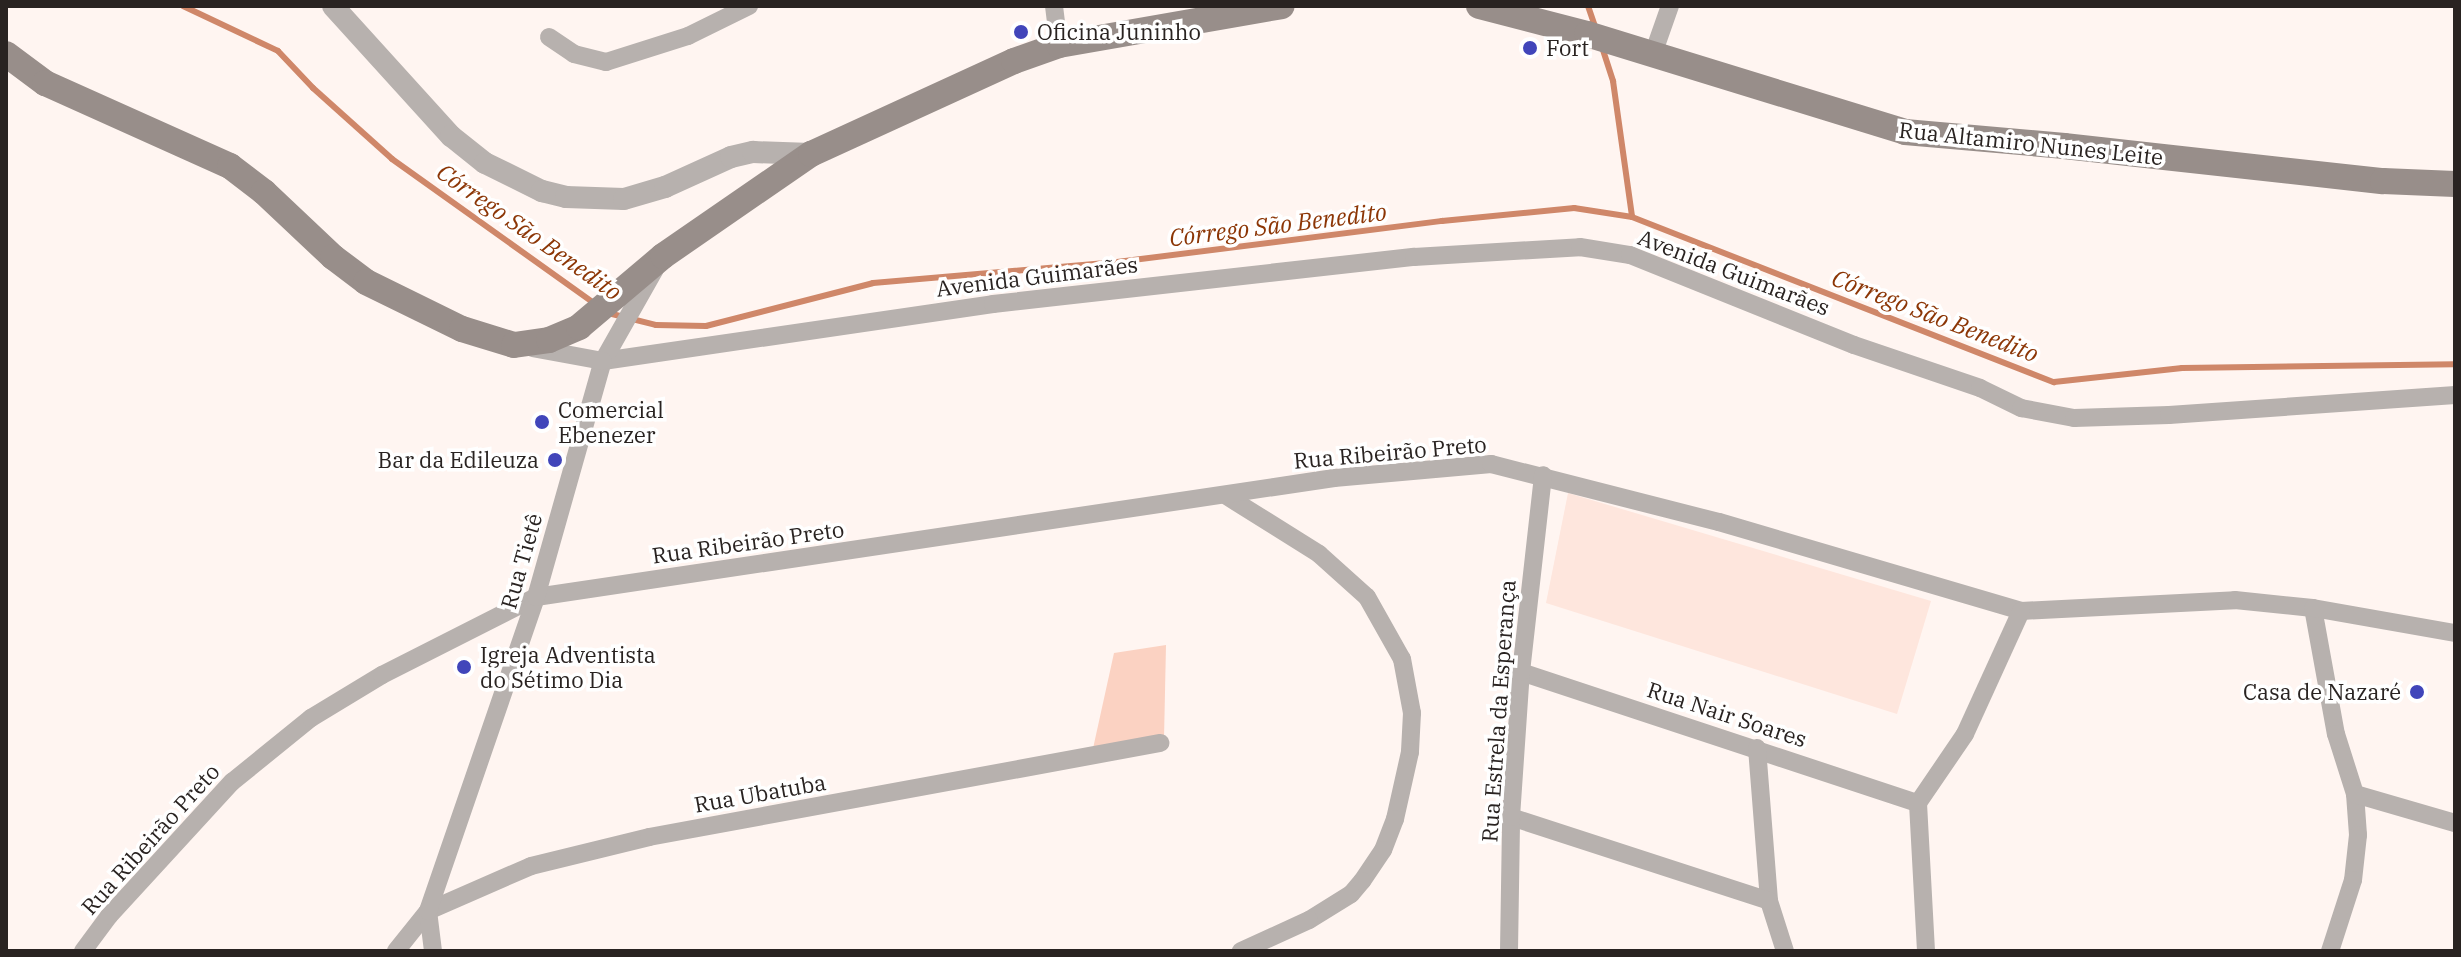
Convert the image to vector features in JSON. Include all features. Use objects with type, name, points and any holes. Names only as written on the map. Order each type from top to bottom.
[{"type":"main road","points":[[6,54],[45,83],[230,166],[366,282],[462,329],[514,345],[566,335],[663,256],[811,154],[1014,61],[1059,45],[1282,6]]},
{"type":"main road","name":"Rua Altamiro Nunes Leite","points":[[1479,6],[1587,34],[1652,57],[1905,132],[2383,181],[2455,184]]},
{"type":"street","points":[[333,6],[451,136],[485,163],[542,191],[566,197],[624,199],[665,187],[731,157],[753,152],[811,154]]},
{"type":"street","points":[[549,37],[574,54],[606,62],[688,36],[749,6]]},
{"type":"street","points":[[1054,6],[1059,45]]},
{"type":"street","points":[[1652,57],[1670,6]]},
{"type":"street","name":"Avenida Guimarães","points":[[606,356],[993,304],[1414,257],[1580,247],[1630,255],[1854,345],[1980,388],[2021,408],[2074,418],[2169,415],[2455,395]]},
{"type":"street","name":"Rua Tietê","points":[[433,951],[428,911],[536,597],[606,356],[663,256]]},
{"type":"street","points":[[514,345],[606,356]]},
{"type":"street","name":"Rua Ribeirão Preto","points":[[83,951],[109,916],[232,782],[311,718],[382,675],[536,597],[1375,473],[1491,464],[1543,475],[1719,522],[2021,611],[2235,600],[2313,608],[2455,633]]},
{"type":"street","name":"Rua Estrela da Esperança","points":[[1509,951],[1511,817],[1521,672],[1543,475]]},
{"type":"street","points":[[1225,495],[1319,554],[1367,597],[1402,659],[1412,713],[1410,752],[1395,819],[1383,850],[1362,881],[1351,894],[1309,920],[1241,951]]},
{"type":"street","points":[[2313,608],[2336,734],[2355,794],[2358,835],[2353,880],[2330,951]]},
{"type":"street","points":[[1926,951],[1918,803],[1965,734],[2021,611]]},
{"type":"street","name":"Rua Nair Soares","points":[[1521,672],[1918,803]]},
{"type":"street","name":"Rua Ubatuba","points":[[396,951],[428,911],[531,866],[649,837],[1160,743]]},
{"type":"street","points":[[1757,748],[1769,901],[1785,951]]},
{"type":"street","points":[[2355,794],[2455,823]]},
{"type":"street","points":[[1511,817],[1769,901]]},
{"type":"shaded area","points":[[1568,493],[1931,601],[1897,714],[1546,603]]},
{"type":"shaded area","points":[[1166,645],[1164,739],[1092,753],[1114,653]]},
{"type":"waterway","name":"Córrego São Benedito","points":[[183,6],[278,51],[313,88],[392,159],[595,304]]},
{"type":"waterway","points":[[1588,6],[1596,29]]},
{"type":"waterway","points":[[1602,47],[1613,81],[1632,217]]},
{"type":"waterway","name":"Córrego São Benedito","points":[[608,313],[656,325],[706,326],[873,283],[1117,262],[1442,221],[1574,208],[1632,217],[2054,382],[2182,368],[2455,364]]},
{"type":"place","name":"Oficina Juninho","points":[[1021,32]]},
{"type":"place","name":"Fort","points":[[1530,48]]},
{"type":"place","name":"Comercial Ebenezer","points":[[542,422]]},
{"type":"place","name":"Bar da Edileuza","points":[[555,460]]},
{"type":"place","name":"Igreja Adventista do Sétimo Dia","points":[[464,667]]},
{"type":"place","name":"Casa de Nazaré","points":[[2417,692]]}]
